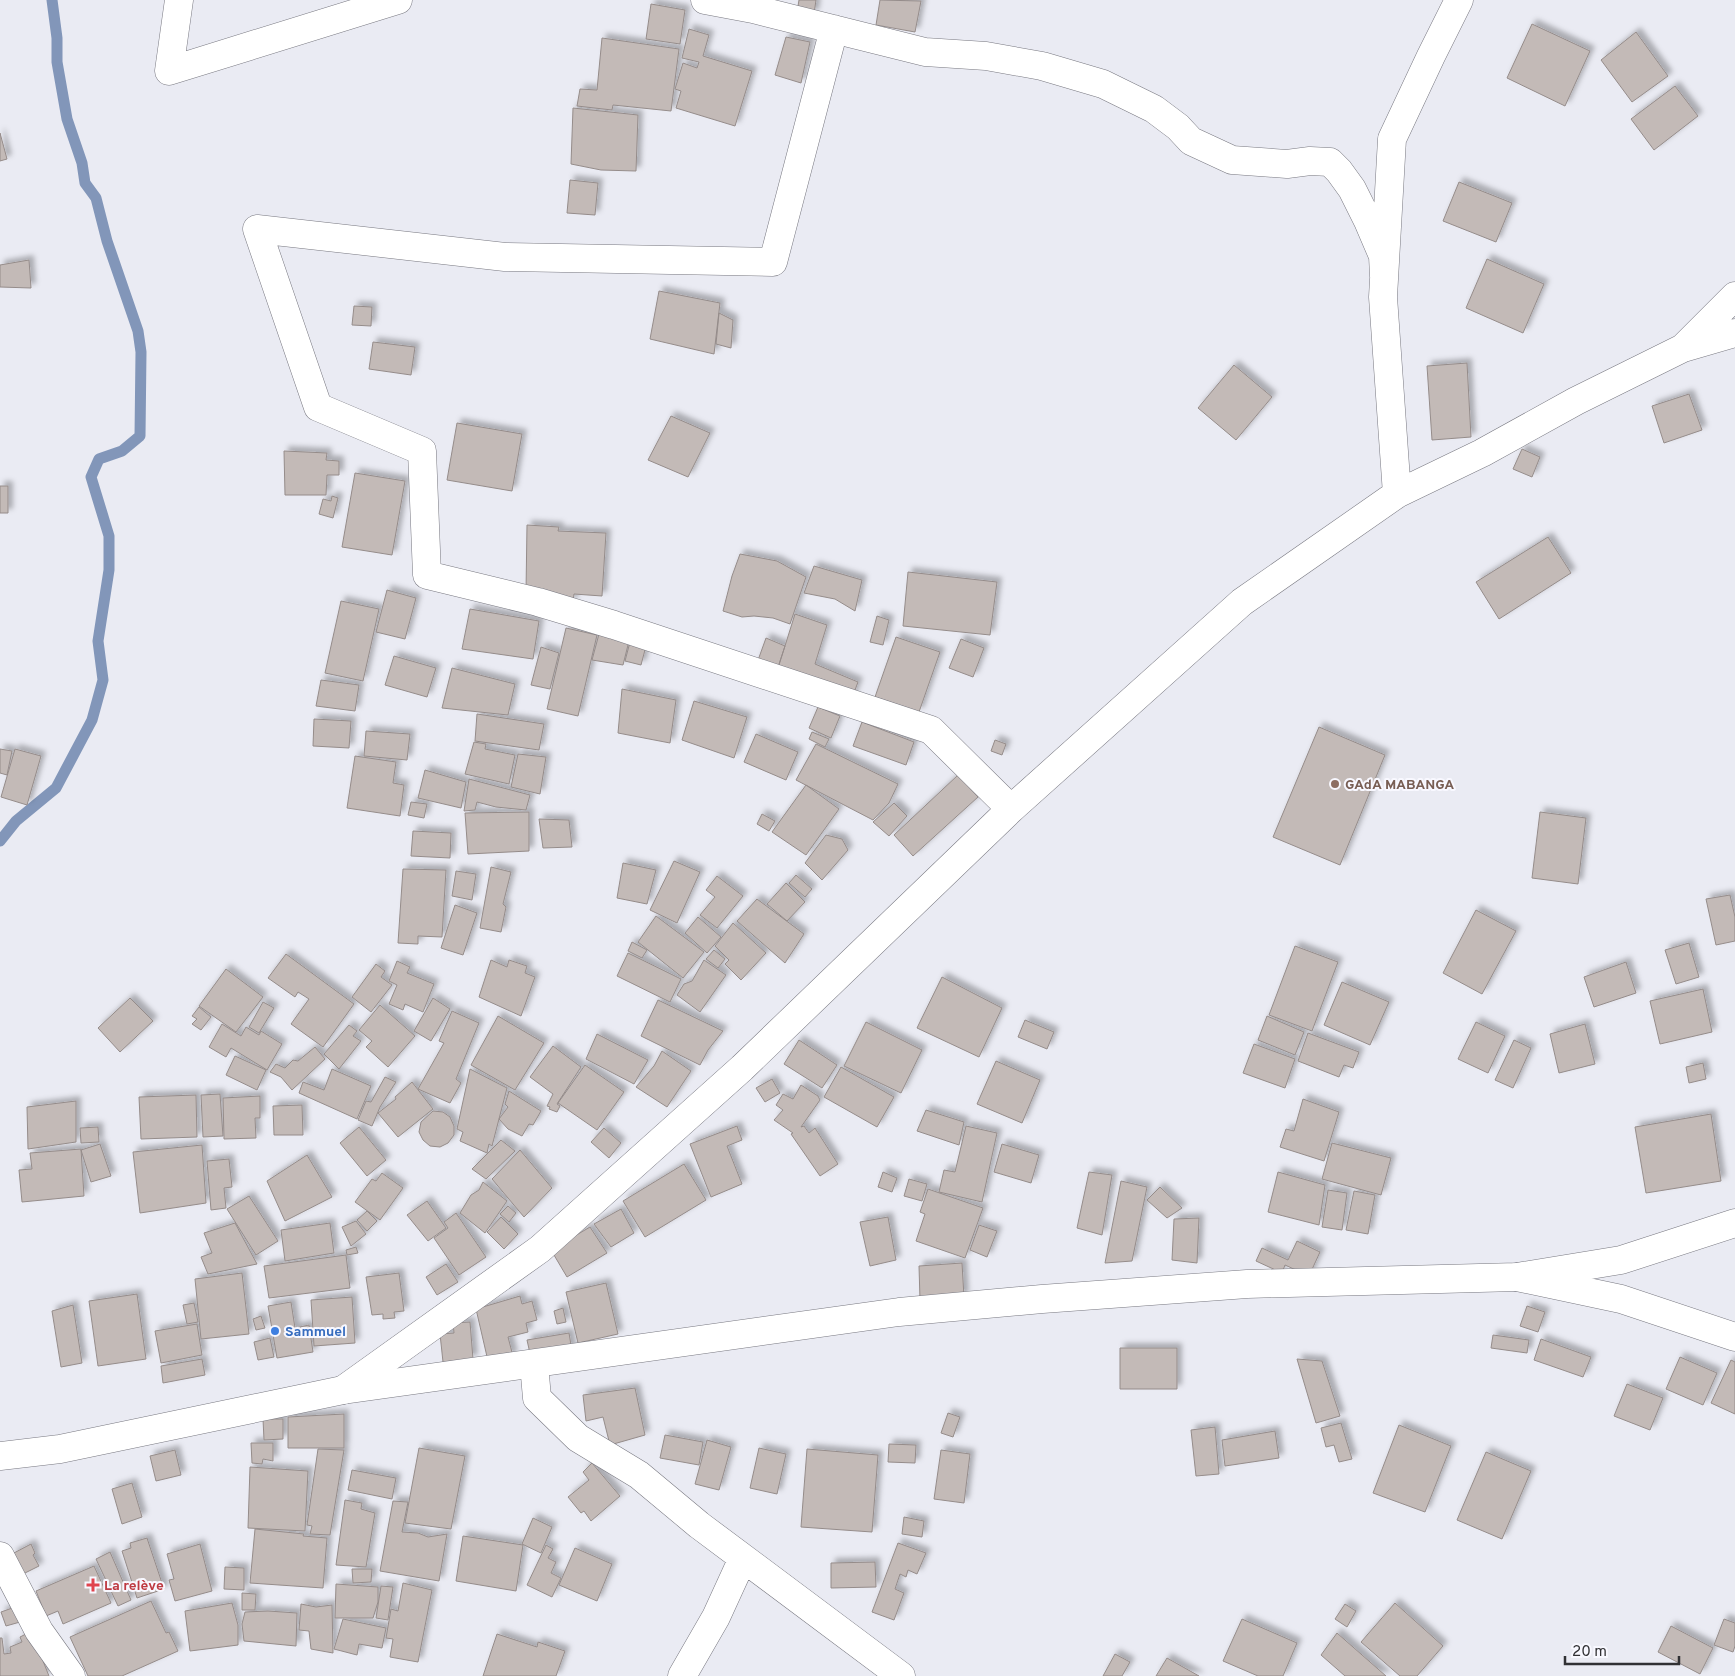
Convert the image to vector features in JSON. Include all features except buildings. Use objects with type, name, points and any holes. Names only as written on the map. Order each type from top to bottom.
[{"type":"street","points":[[179,0],[169,71],[398,0]]},
{"type":"street","points":[[704,0],[753,9],[924,52],[986,56],[1042,66],[1103,84],[1154,109],[1178,127],[1191,141],[1232,160],[1287,164],[1310,161],[1330,162],[1352,189],[1368,221],[1382,256],[1384,276]]},
{"type":"street","points":[[1397,494],[1384,297],[1392,139],[1459,0]]},
{"type":"street","points":[[834,29],[773,262],[506,257],[257,229],[318,407],[422,451],[427,575],[538,602],[595,619],[931,730],[1011,809]]},
{"type":"street","points":[[1683,348],[1735,296]]},
{"type":"street","points":[[343,1390],[540,1249],[742,1068],[1011,809],[1242,602],[1397,494],[1482,453],[1576,401],[1683,348],[1735,333]]},
{"type":"street","points":[[0,1456],[60,1449],[343,1390],[899,1312],[1247,1284],[1517,1277],[1621,1260],[1735,1223]]},
{"type":"street","points":[[1517,1277],[1621,1299],[1735,1337]]},
{"type":"street","points":[[534,1364],[537,1398],[578,1438],[639,1475],[699,1525],[901,1676]]},
{"type":"street","points":[[0,1556],[39,1631],[70,1676]]},
{"type":"street","points":[[682,1676],[716,1617],[743,1558]]},
{"type":"waterway","points":[[0,841],[16,821],[56,788],[92,720],[103,680],[98,641],[109,570],[109,536],[91,477],[99,459],[122,451],[140,436],[141,352],[138,331],[107,241],[96,198],[85,183],[82,163],[67,119],[57,62],[57,38],[52,0]]},
{"type":"place","name":"GAdA MABANGA","points":[[1335,784]]},
{"type":"place","name":"Sammuel","points":[[275,1331]]},
{"type":"place","name":"La relève","points":[[93,1585]]}]
